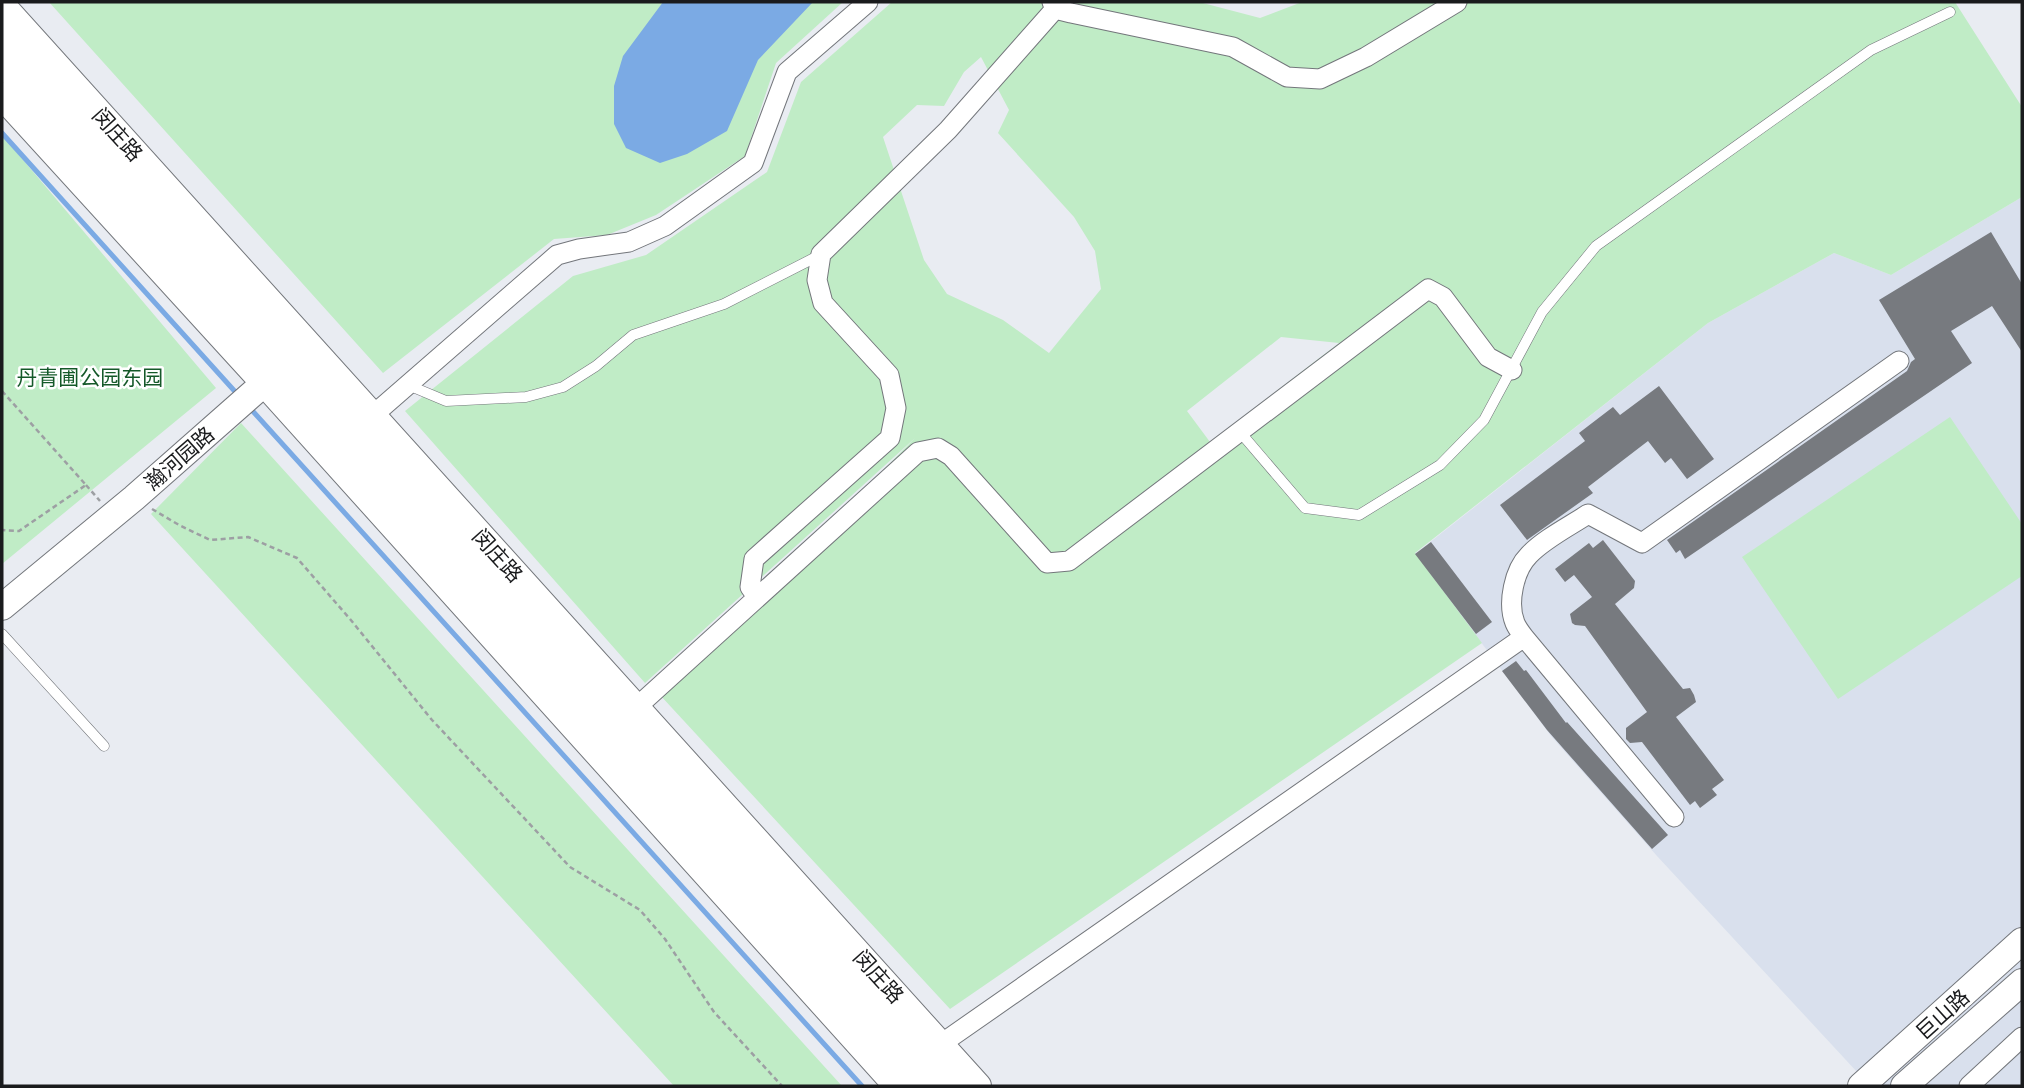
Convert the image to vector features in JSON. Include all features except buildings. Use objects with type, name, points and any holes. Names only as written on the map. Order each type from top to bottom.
[{"type":"main road","name":"闵庄路","points":[[6,32],[257,389],[926,1086]]},
{"type":"main road","name":"闵庄路","points":[[6,32],[629,714],[952,1086]]},
{"type":"main road","name":"闵庄路","points":[[2,96],[257,389],[897,1086]]},
{"type":"main road","points":[[257,389],[365,422]]},
{"type":"main road","name":"瀚河园路","points":[[2,607],[134,498],[257,389]]},
{"type":"main road","name":"闵庄路","points":[[629,714],[978,1086]]},
{"type":"main road","name":"巨山路","points":[[1861,1086],[2022,941]]},
{"type":"main road","name":"巨山路","points":[[1904,1086],[2022,982]]},
{"type":"street","points":[[365,422],[557,255],[629,242],[666,226],[752,163],[787,72],[868,2]]},
{"type":"street","points":[[757,597],[750,587],[754,559],[890,438],[896,408],[889,375],[823,303],[817,280],[821,254],[948,130],[1054,5],[1233,47],[1287,77],[1320,79],[1366,57],[1457,2]]},
{"type":"street","points":[[629,714],[918,452],[937,448],[951,456],[1047,563],[1069,561],[1428,289],[1443,297],[1488,357],[1512,370]]},
{"type":"street","points":[[1674,817],[1524,637],[1515,622],[1513,590],[1526,557],[1588,514],[1642,543],[1899,361]]},
{"type":"street","points":[[941,1044],[1524,637]]},
{"type":"street","points":[[1969,1086],[2022,1037]]},
{"type":"lane","points":[[1240,432],[1305,508],[1359,514],[1440,466],[1484,420],[1542,312],[1596,246],[1871,50],[1950,12]]},
{"type":"lane","points":[[408,385],[446,401],[526,397],[563,387],[596,366],[633,335],[724,304],[821,254]]},
{"type":"lane","points":[[2,634],[104,746]]},
{"type":"path","points":[[2,391],[86,485],[19,531],[2,530]]},
{"type":"path","points":[[134,498],[210,540],[248,537],[297,558],[350,618],[432,720],[570,867],[640,910],[665,939],[714,1012],[782,1086]]},
{"type":"shaded area","points":[[2022,197],[2022,1086],[1870,1086],[1657,856],[1551,736],[1415,554],[1708,323],[1834,253],[1891,275]]},
{"type":"green space","points":[[49,2],[843,2],[776,63],[745,156],[656,215],[607,235],[554,239],[383,373]]},
{"type":"green space","points":[[892,2],[1199,2],[1260,18],[1302,2],[1955,2],[2022,107],[2022,197],[1891,275],[1834,253],[1708,323],[1415,553],[1482,643],[950,1009],[660,695],[915,438],[645,683],[405,411],[573,276],[646,255],[767,172],[801,82]],"holes":[[[981,57],[1009,110],[998,133],[1074,217],[1095,251],[1101,289],[1049,353],[1003,320],[947,294],[924,260],[883,137],[917,105],[944,106],[964,72]],[[1281,337],[1339,343],[1210,442],[1187,411]]]},
{"type":"green space","name":"丹青圃公园东园","points":[[2,135],[216,388],[2,564]]},
{"type":"green space","points":[[1950,417],[2022,524],[2022,576],[1838,699],[1742,557]]},
{"type":"green space","points":[[241,423],[842,1086],[674,1086],[151,514]]},
{"type":"water","points":[[663,2],[813,2],[758,60],[727,131],[687,154],[660,163],[626,148],[614,124],[614,86],[623,56]]},
{"type":"waterway","points":[[2,133],[239,396]]},
{"type":"waterway","points":[[250,408],[862,1086]]}]
